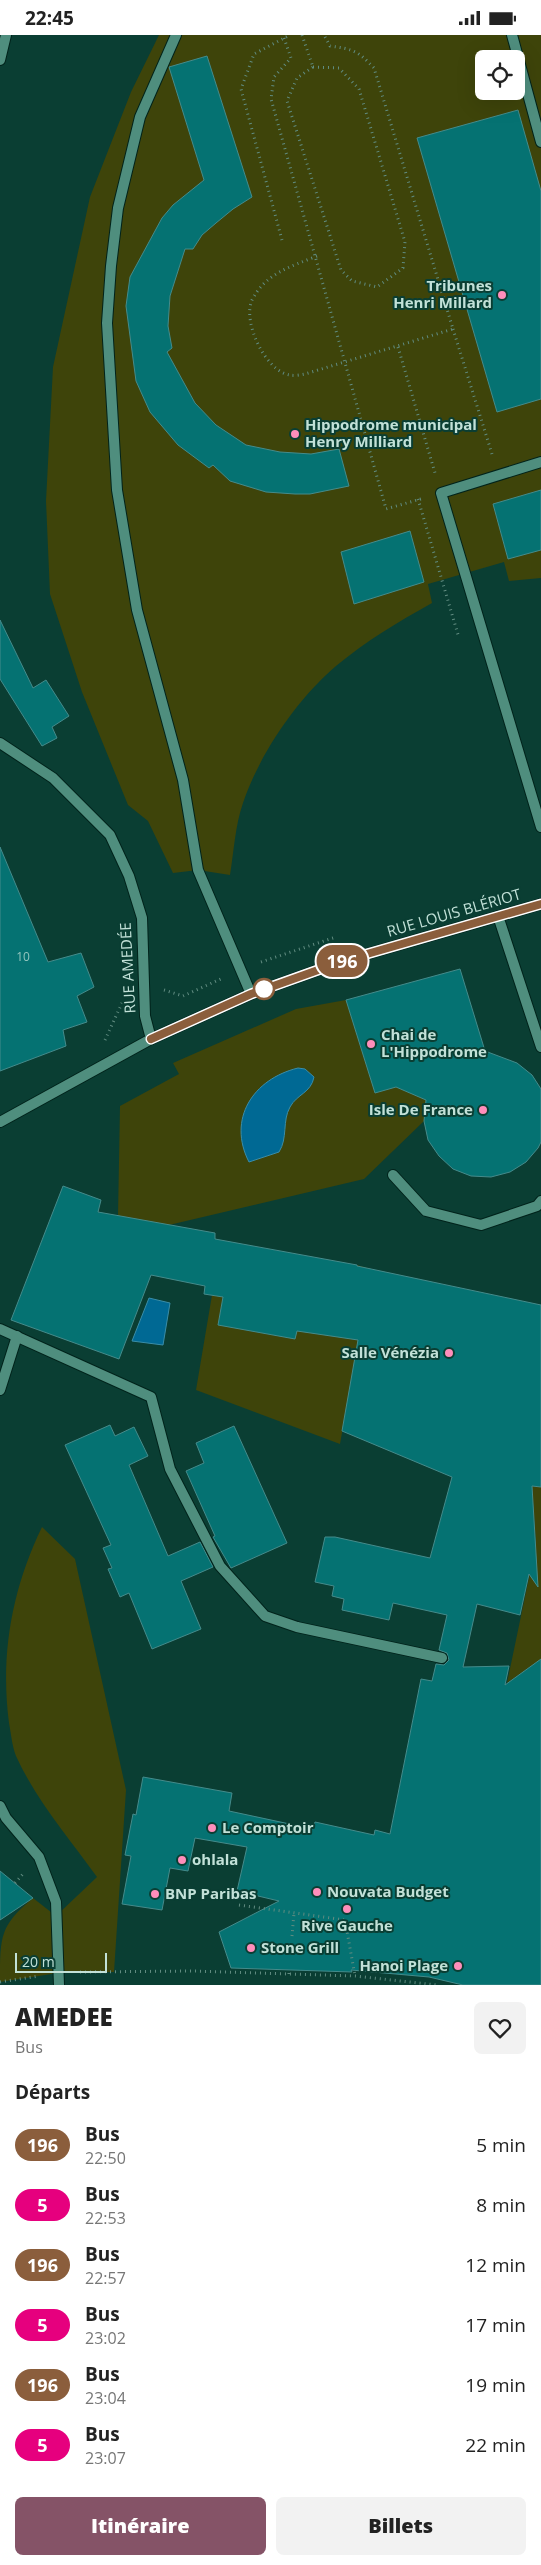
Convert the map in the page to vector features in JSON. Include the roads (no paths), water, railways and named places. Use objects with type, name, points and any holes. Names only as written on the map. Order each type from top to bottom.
[{"type":"street","points":[[0,60],[6,35]]},
{"type":"street","points":[[176,35],[159,69],[140,117],[118,209],[110,266],[108,323],[117,490],[137,610],[183,780],[198,870],[251,994]]},
{"type":"street","points":[[512,35],[541,142]]},
{"type":"street","points":[[541,462],[441,493],[541,827]]},
{"type":"street","name":"RUE AMEDÉE","points":[[0,743],[53,778],[110,835],[129,876],[142,917],[145,1016],[151,1039]]},
{"type":"street","name":"RUE LOUIS BLÉRIOT","points":[[0,1122],[151,1039],[251,994],[346,960],[541,904]]},
{"type":"street","points":[[498,916],[541,1047]]},
{"type":"street","points":[[530,1016],[541,1019]]},
{"type":"street","points":[[393,1175],[426,1211],[481,1225],[537,1206],[541,1201]]},
{"type":"street","points":[[0,1329],[17,1335],[151,1397],[170,1469],[220,1566],[265,1615],[297,1627],[442,1658]]},
{"type":"street","points":[[0,1390],[17,1335]]},
{"type":"street","points":[[0,1806],[6,1818],[39,1857],[56,1902],[58,1985]]},
{"type":"water","points":[[298,1068],[305,1069],[314,1077],[310,1087],[290,1107],[286,1118],[282,1147],[279,1152],[249,1162],[243,1146],[241,1131],[243,1116],[248,1103],[268,1081],[282,1073]]},
{"type":"water","points":[[149,1298],[170,1303],[163,1345],[132,1341]]},
{"type":"place","name":"Tribunes Henri Millard","points":[[502,295]]},
{"type":"place","name":"Hippodrome municipal Henry Milliard","points":[[295,434]]},
{"type":"place","name":"Chai de L'Hippodrome","points":[[371,1044]]},
{"type":"place","name":"Isle De France","points":[[483,1110]]},
{"type":"place","name":"Salle Vénézia","points":[[449,1353]]},
{"type":"place","name":"Le Comptoir","points":[[212,1828]]},
{"type":"place","name":"ohlala","points":[[182,1860]]},
{"type":"place","name":"Nouvata Budget","points":[[317,1892]]},
{"type":"place","name":"BNP Paribas","points":[[155,1894]]},
{"type":"place","name":"Rive Gauche","points":[[347,1909]]},
{"type":"place","name":"Stone Grill","points":[[251,1948]]},
{"type":"place","name":"Hanoi Plage","points":[[458,1966]]}]
